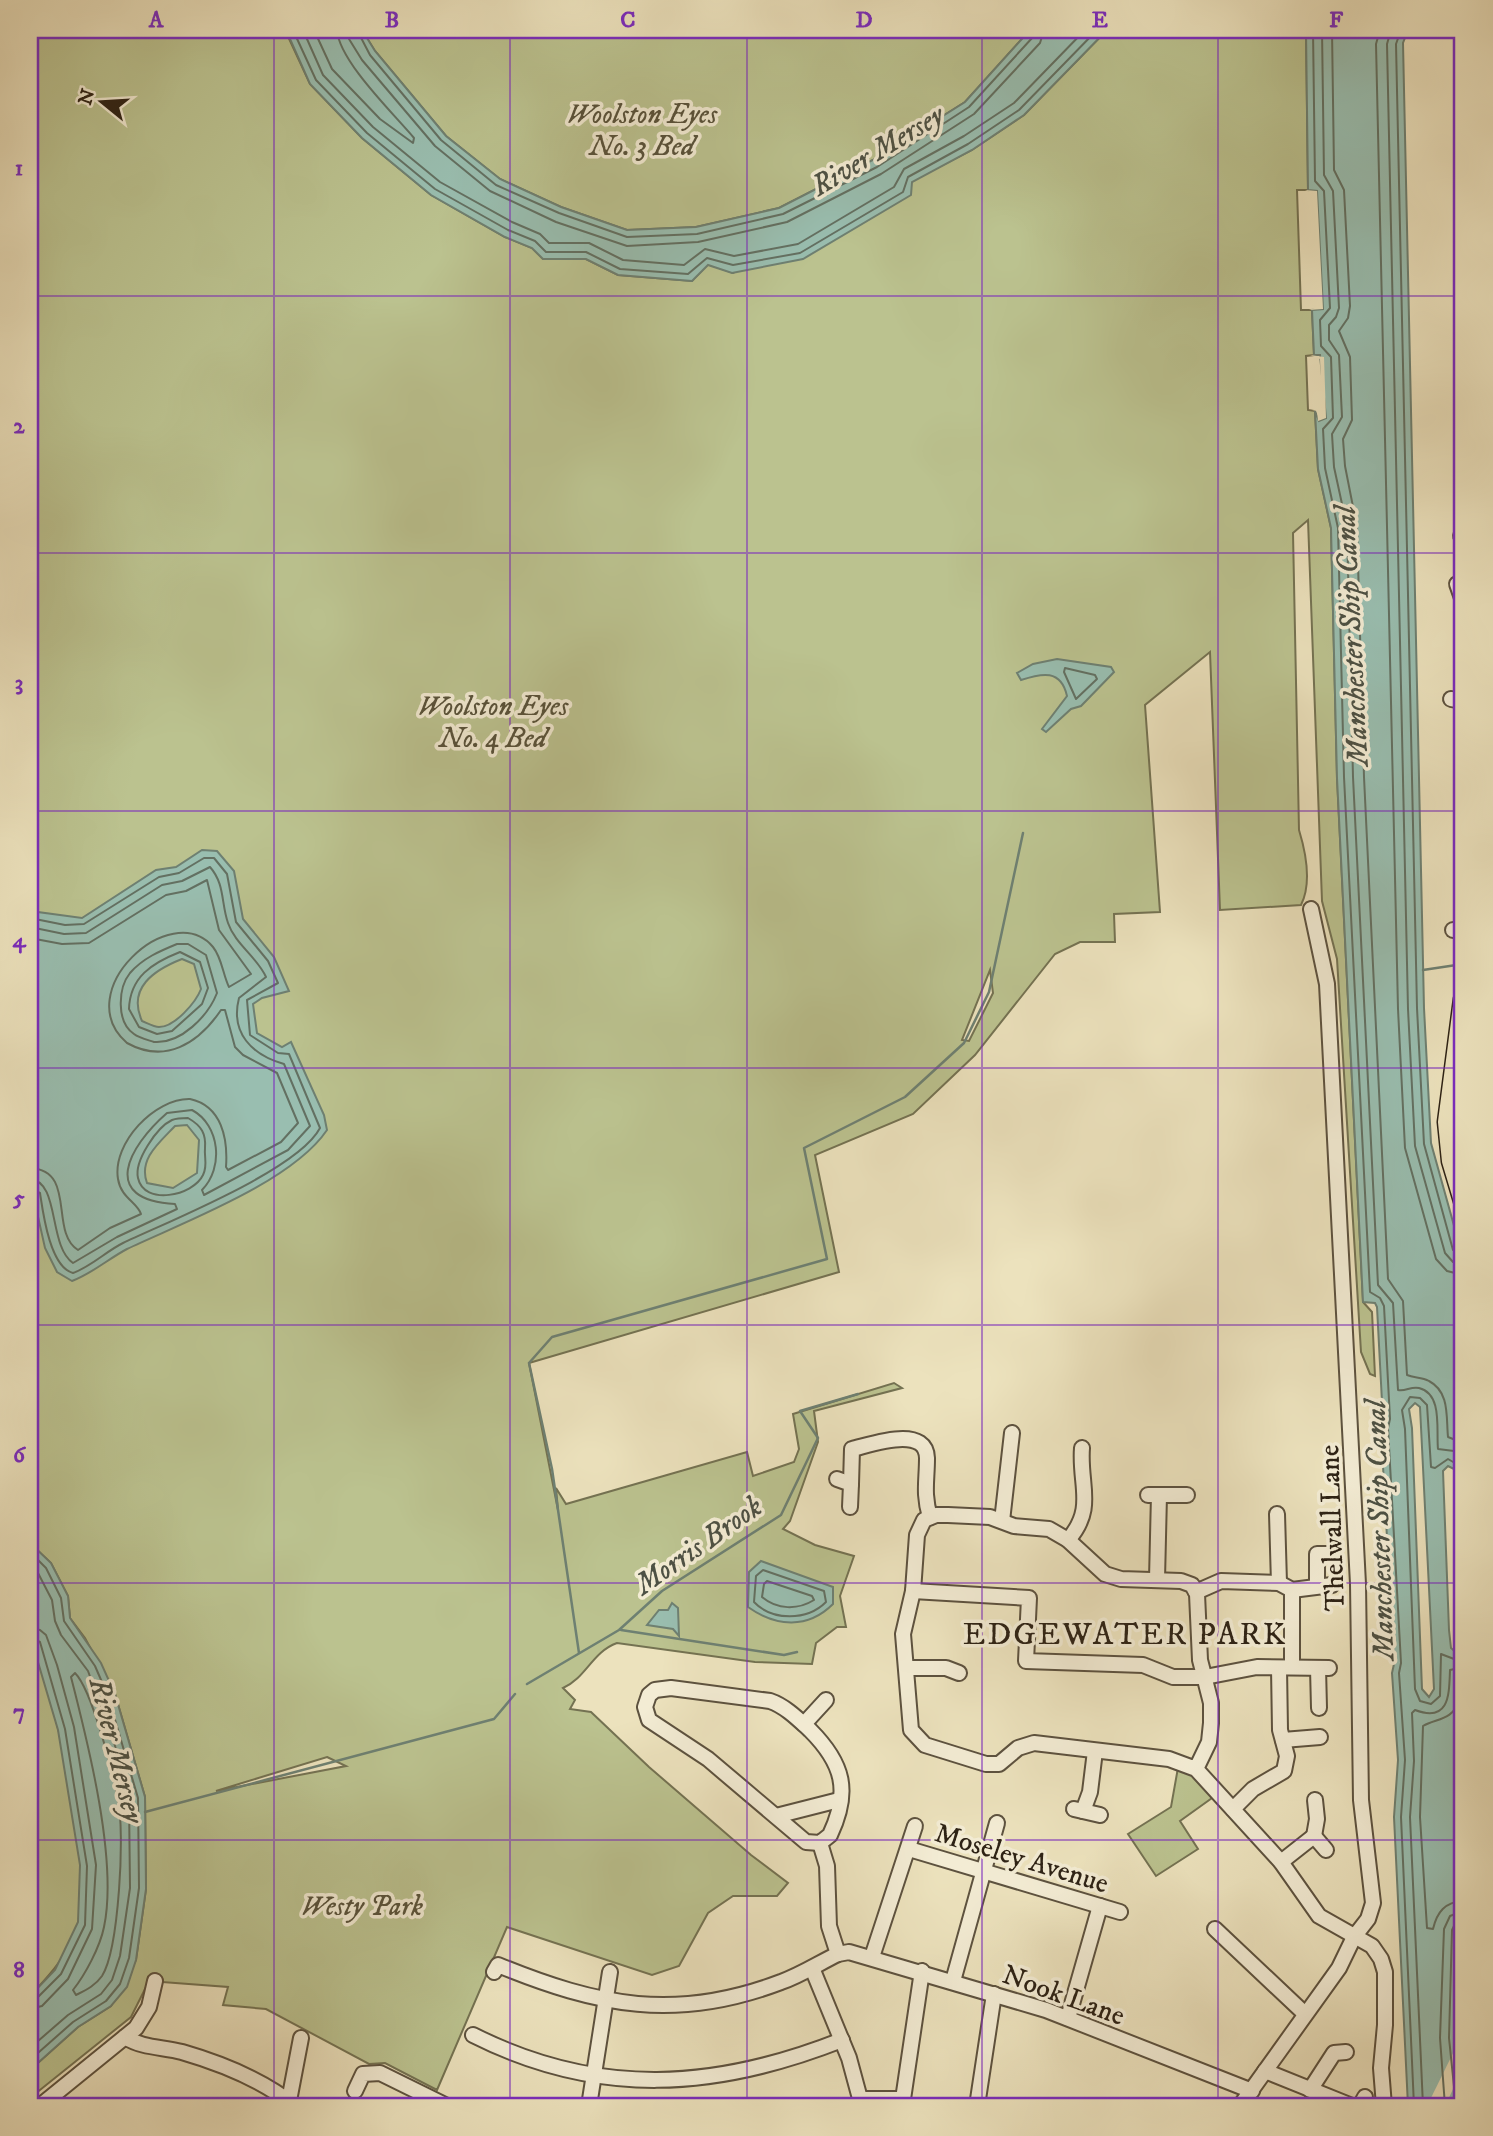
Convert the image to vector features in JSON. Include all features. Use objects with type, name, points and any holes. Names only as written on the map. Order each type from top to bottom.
[{"type":"main road","points":[[1463,1005],[1447,1122],[1451,1161],[1463,1201]]},
{"type":"street","points":[[1457,584],[1463,601]]},
{"type":"street","name":"Thelwall Lane","points":[[1240,2106],[1304,2013],[1339,1968],[1354,1937],[1368,1919],[1373,1896],[1361,1800],[1359,1584],[1327,984],[1311,909]]},
{"type":"street","points":[[1002,1521],[1012,1433]]},
{"type":"street","points":[[850,1507],[844,1481],[852,1449],[911,1439],[921,1444],[927,1454],[924,1489],[930,1517]]},
{"type":"street","points":[[1068,1540],[1083,1518],[1086,1501],[1082,1448]]},
{"type":"street","points":[[1157,1579],[1153,1495],[1187,1495]]},
{"type":"street","points":[[1233,1809],[1253,1789],[1284,1771],[1287,1756],[1283,1740],[1286,1587],[1277,1514]]},
{"type":"street","points":[[1196,1769],[1209,1742],[1211,1703],[1200,1660],[1196,1592],[1192,1586],[1181,1581],[1121,1579],[1105,1574],[1068,1540],[1049,1529],[1014,1526],[989,1517],[930,1517],[921,1524],[917,1535],[912,1591],[903,1634],[911,1730],[925,1745],[993,1765],[1005,1761],[1025,1744],[1034,1743],[1169,1759],[1196,1769],[1280,1862],[1319,1916],[1372,1946],[1384,1965],[1385,2025],[1381,2068],[1384,2106]]},
{"type":"street","points":[[1317,1585],[1317,1554],[1332,1554]]},
{"type":"street","points":[[1196,1592],[1221,1581],[1286,1587],[1332,1585]]},
{"type":"street","points":[[912,1591],[1029,1598],[1026,1661],[1143,1665],[1173,1677],[1205,1676],[1241,1668],[1324,1668],[1319,1708]]},
{"type":"street","points":[[907,1668],[946,1668],[958,1673]]},
{"type":"street","points":[[671,1688],[770,1701],[784,1707],[831,1752],[839,1769],[839,1800],[833,1828],[826,1840],[820,1843],[806,1842],[708,1759],[649,1720],[645,1713],[646,1701],[655,1690],[671,1688]]},
{"type":"street","points":[[804,1724],[828,1698]]},
{"type":"street","points":[[1283,1740],[1320,1737]]},
{"type":"street","points":[[1095,1751],[1090,1792],[1078,1810],[1100,1815]]},
{"type":"street","points":[[776,1816],[839,1800]]},
{"type":"street","points":[[1280,1862],[1314,1836],[1317,1819],[1315,1800]]},
{"type":"street","points":[[953,1981],[997,1823]]},
{"type":"street","points":[[872,1957],[915,1826]]},
{"type":"street","points":[[1314,1836],[1326,1850]]},
{"type":"street","points":[[494,1972],[498,1965],[579,1996],[656,2005],[720,2000],[774,1985],[838,1954],[829,1926],[827,1866],[820,1843]]},
{"type":"street","name":"Moseley Avenue","points":[[909,1849],[1121,1912]]},
{"type":"street","points":[[1068,2018],[1100,1906]]},
{"type":"street","points":[[1215,1929],[1304,2013]]},
{"type":"street","name":"Nook Lane","points":[[838,1954],[856,1953],[872,1957],[1068,2018],[1252,2091]]},
{"type":"street","points":[[811,1968],[842,2039],[861,2103],[902,2103],[922,1971]]},
{"type":"street","points":[[589,2106],[610,1972]]},
{"type":"street","points":[[40,2106],[57,2101],[143,2019],[155,1981]]},
{"type":"street","points":[[977,2106],[994,1994]]},
{"type":"street","points":[[474,2035],[533,2060],[594,2076],[648,2081],[723,2076],[785,2062],[842,2039]]},
{"type":"street","points":[[125,2037],[134,2043],[182,2052],[230,2070],[290,2105],[301,2038]]},
{"type":"street","points":[[1310,2090],[1334,2053],[1346,2052]]},
{"type":"street","points":[[1265,2071],[1310,2090],[1328,2102],[1352,2106]]},
{"type":"street","points":[[355,2091],[363,2074],[380,2073],[441,2105]]},
{"type":"green space","name":"Woolston Eyes No. 4 Bed","points":[[30,30],[285,30],[310,84],[362,138],[431,195],[505,237],[532,248],[543,259],[586,259],[618,275],[692,281],[708,264],[733,273],[972,150],[1024,115],[1107,30],[1306,30],[1308,190],[1297,190],[1301,310],[1312,310],[1314,355],[1306,356],[1308,410],[1315,411],[1318,469],[1331,528],[1337,778],[1363,1302],[1372,1312],[1375,1376],[1370,1374],[1361,1352],[1337,959],[1322,901],[1308,520],[1293,533],[1299,830],[1306,858],[1307,878],[1301,905],[1220,910],[1210,652],[1145,705],[1160,912],[1114,914],[1115,942],[1080,942],[1055,954],[975,1055],[913,1114],[815,1155],[839,1272],[529,1363],[558,1510],[556,1488],[566,1504],[747,1452],[753,1476],[794,1462],[799,1449],[793,1414],[894,1383],[902,1388],[814,1411],[818,1442],[790,1521],[783,1529],[815,1545],[854,1556],[840,1596],[846,1627],[837,1627],[816,1643],[812,1664],[755,1662],[617,1643],[601,1652],[578,1678],[563,1688],[575,1700],[570,1709],[591,1712],[649,1767],[751,1855],[788,1883],[777,1896],[733,1896],[708,1913],[679,1966],[652,1975],[507,1927],[437,2090],[385,2063],[369,2064],[266,2009],[223,2005],[228,1987],[149,1981],[131,2017],[30,2098],[30,2070],[78,2027],[111,2006],[136,1960],[146,1889],[145,1797],[115,1694],[85,1638],[70,1618],[68,1596],[51,1563],[30,1543]],"holes":[[[990,970],[993,993],[969,1041],[962,1040]],[[327,1757],[346,1766],[216,1791]]]},
{"type":"green space","name":"Woolston Eyes No. 3 Bed","points":[[362,30],[1030,30],[965,102],[873,160],[779,208],[696,227],[627,230],[561,207],[500,179],[446,136],[375,51]]},
{"type":"green space","points":[[30,1635],[50,1699],[69,1776],[76,1816],[81,1889],[79,1920],[72,1941],[53,1971],[30,1996]]},
{"type":"green space","points":[[1179,1762],[1219,1793],[1180,1821],[1198,1849],[1156,1876],[1128,1834],[1171,1807]]},
{"type":"water","points":[[286,30],[362,30],[375,51],[446,136],[500,179],[561,207],[627,230],[696,227],[779,208],[873,160],[965,102],[1030,30],[1107,30],[1024,115],[972,150],[912,182],[911,195],[803,259],[732,273],[708,265],[692,281],[618,275],[586,259],[543,259],[532,248],[505,237],[431,195],[362,138],[310,84]]},
{"type":"water","name":"Manchester Ship Canal","points":[[1306,30],[1408,30],[1403,43],[1424,1008],[1431,1143],[1463,1258],[1463,1528],[1457,1530],[1454,1469],[1448,1466],[1443,1471],[1449,1630],[1451,1648],[1457,1653],[1462,1647],[1463,1585],[1463,1911],[1457,1959],[1456,2008],[1460,2106],[1408,2106],[1394,1817],[1398,1760],[1381,1430],[1383,1421],[1377,1307],[1375,1303],[1363,1302],[1337,778],[1331,528],[1318,469],[1315,411],[1319,421],[1326,418],[1320,355],[1314,355],[1312,310],[1323,309],[1317,191],[1308,190]],"holes":[[[1415,1403],[1420,1407],[1434,1689],[1429,1697],[1422,1689],[1412,1428],[1409,1409]]]},
{"type":"water","points":[[1057,659],[1111,667],[1114,672],[1081,706],[1071,709],[1046,732],[1042,729],[1067,696],[1064,687],[1050,675],[1021,680],[1017,673],[1033,664]]},
{"type":"water","points":[[202,850],[217,851],[234,871],[243,919],[274,957],[289,991],[262,998],[253,1004],[257,1033],[282,1047],[291,1042],[324,1115],[327,1130],[311,1149],[263,1183],[235,1199],[127,1249],[72,1281],[57,1272],[45,1248],[30,1181],[30,911],[82,918],[156,870],[176,867]],"holes":[[[182,959],[194,964],[201,989],[195,1000],[184,1013],[165,1026],[157,1027],[142,1021],[138,999],[146,982],[162,969]],[[187,1125],[199,1140],[197,1173],[173,1188],[147,1183],[145,1166],[152,1152],[175,1126]]]},
{"type":"water","name":"River Mersey","points":[[30,1543],[51,1563],[68,1596],[70,1618],[101,1663],[115,1694],[145,1797],[146,1889],[136,1960],[127,1987],[111,2006],[78,2027],[30,2070],[30,1996],[55,1970],[78,1922],[80,1865],[58,1730],[30,1635]]},
{"type":"water","points":[[761,1561],[833,1587],[833,1604],[813,1618],[803,1621],[781,1621],[759,1614],[748,1607],[749,1572]]},
{"type":"water","points":[[672,1603],[678,1608],[679,1636],[673,1629],[647,1625],[659,1610],[668,1610]]},
{"type":"pier","points":[[1305,190],[1317,191],[1323,309],[1309,310],[1320,306],[1314,194]]},
{"type":"pier","points":[[1310,355],[1324,357],[1326,418],[1318,421],[1317,411],[1312,410],[1319,408],[1322,416],[1320,359]]},
{"type":"pier","points":[[1460,2039],[1462,2070],[1445,2106],[1427,2106]]},
{"type":"waterway","points":[[579,1653],[552,1469],[529,1363],[552,1337],[827,1259],[804,1148],[905,1097],[964,1043],[989,992],[1023,833]]},
{"type":"waterway","points":[[1423,970],[1463,964]]},
{"type":"waterway","name":"Morris Brook","points":[[527,1684],[619,1630],[662,1591],[781,1515],[818,1438],[800,1411],[858,1394]]},
{"type":"waterway","points":[[621,1630],[784,1655],[797,1652]]},
{"type":"waterway","name":"Morris Brook","points":[[145,1812],[494,1719],[515,1694]]},
{"type":"district","name":"EDGEWATER PARK","points":[[1125,1633]]},
{"type":"park label","name":"Westy Park","points":[[362,1905]]}]
